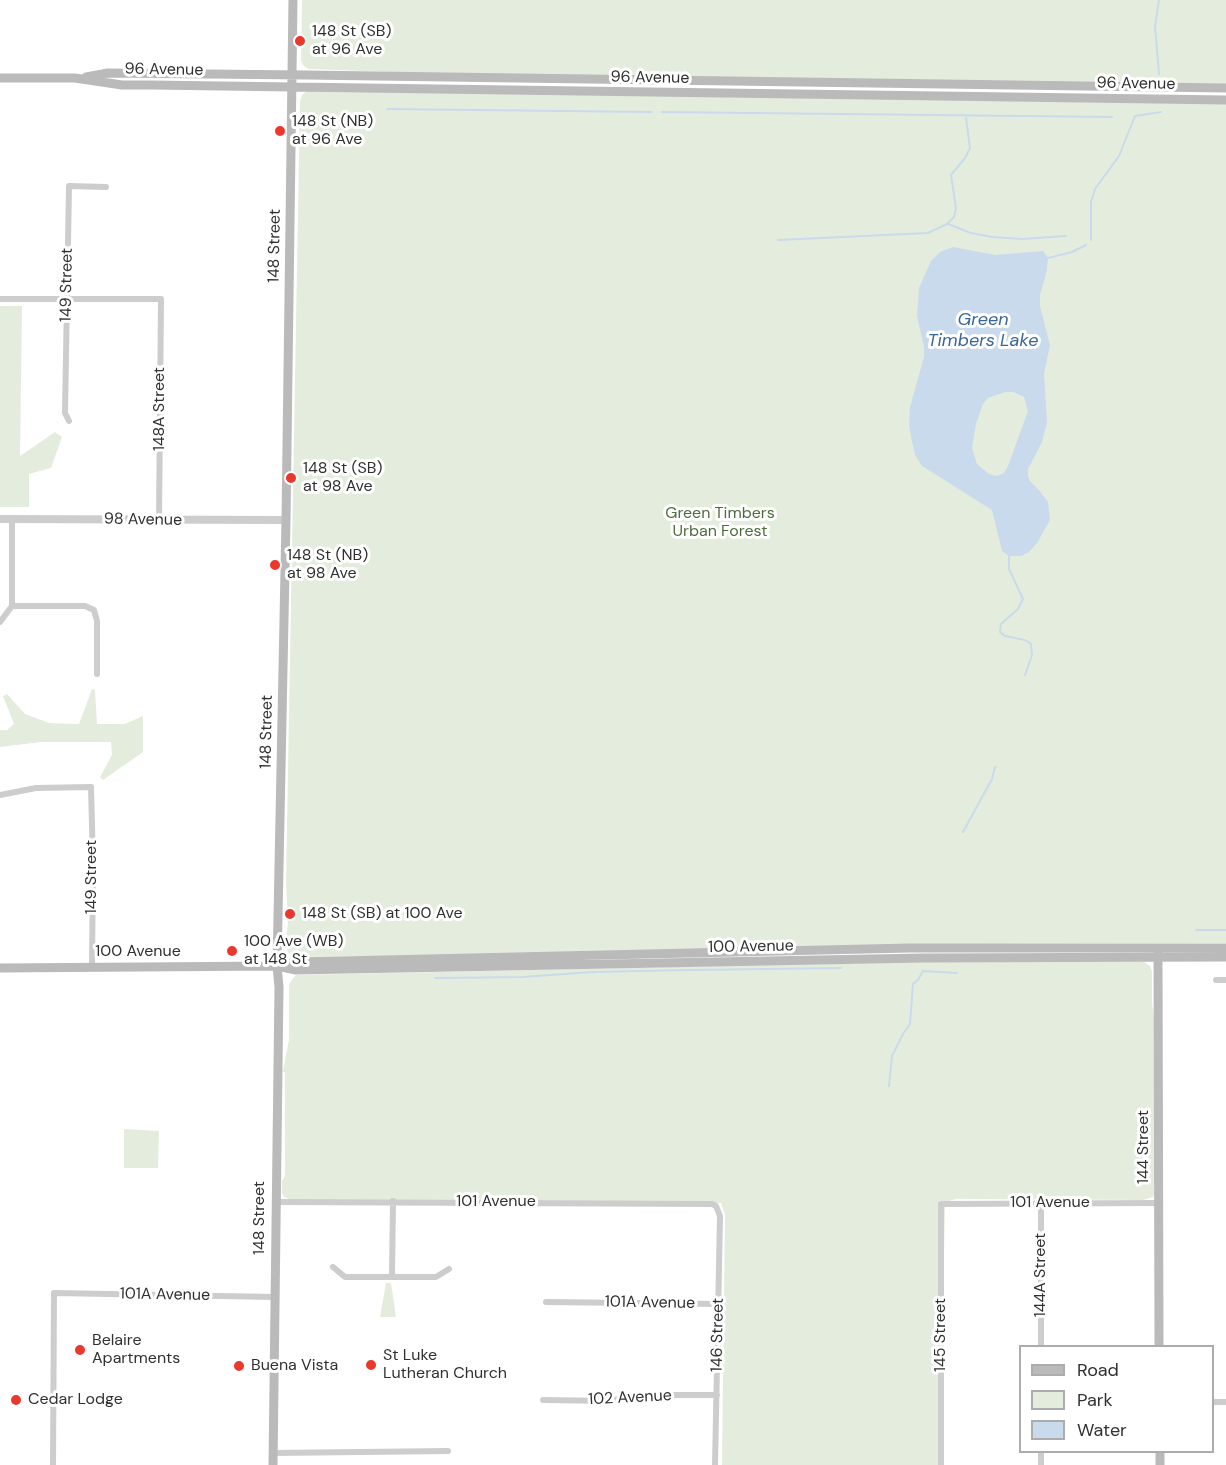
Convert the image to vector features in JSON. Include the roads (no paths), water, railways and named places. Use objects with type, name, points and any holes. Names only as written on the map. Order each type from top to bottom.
[{"type":"main road","name":"148 Street","points":[[273,1465],[279,987],[277,966],[294,0]]},
{"type":"main road","name":"96 Avenue","points":[[0,78],[75,78],[108,74],[292,75],[1226,88]]},
{"type":"main road","name":"96 Avenue","points":[[75,78],[122,85],[1226,100]]},
{"type":"main road","name":"100 Avenue","points":[[0,968],[277,966],[299,970],[1158,953],[1226,948]]},
{"type":"main road","name":"100 Avenue","points":[[1158,953],[1226,957]]},
{"type":"main road","name":"144 Street","points":[[1158,953],[1159,1345]]},
{"type":"street","name":"149 Street","points":[[69,421],[65,413],[69,186],[106,187]]},
{"type":"street","points":[[0,299],[67,299]]},
{"type":"street","name":"148A Street","points":[[67,299],[160,299],[159,519]]},
{"type":"street","name":"98 Avenue","points":[[0,519],[286,520]]},
{"type":"street","points":[[0,622],[12,606],[12,519]]},
{"type":"street","points":[[12,606],[85,606],[94,610],[97,621],[97,674]]},
{"type":"street","name":"149 Street","points":[[0,795],[36,788],[91,788],[92,967]]},
{"type":"street","points":[[1216,980],[1226,980]]},
{"type":"street","points":[[392,1277],[393,1201]]},
{"type":"street","name":"101 Avenue","points":[[276,1202],[393,1201],[704,1204],[716,1206]]},
{"type":"street","name":"144A Street","points":[[1041,1203],[1041,1345]]},
{"type":"street","name":"101 Avenue","points":[[941,1204],[1160,1203]]},
{"type":"street","name":"145 Street","points":[[941,1204],[941,1465]]},
{"type":"street","name":"146 Street","points":[[715,1465],[720,1216],[716,1206]]},
{"type":"street","points":[[333,1267],[345,1277],[436,1277],[449,1269]]},
{"type":"street","name":"101A Avenue","points":[[53,1465],[54,1293],[275,1297]]},
{"type":"street","name":"101A Avenue","points":[[546,1302],[719,1304]]},
{"type":"street","name":"102 Avenue","points":[[543,1400],[609,1401],[637,1395],[717,1395]]},
{"type":"street","points":[[273,1453],[448,1451]]},
{"type":"water","name":"Green Timbers Lake","points":[[953,247],[995,255],[1043,251],[1048,258],[1040,295],[1040,306],[1050,345],[1044,374],[1047,423],[1042,442],[1028,469],[1028,476],[1048,502],[1050,520],[1037,543],[1029,552],[1021,556],[1009,556],[1002,551],[992,510],[922,466],[915,455],[909,424],[910,407],[924,357],[917,316],[919,288],[931,261],[940,252]],"holes":[[[1005,392],[1013,392],[1024,397],[1028,411],[1008,466],[1004,473],[997,476],[989,474],[977,464],[972,448],[976,424],[983,404],[988,398]]]},
{"type":"waterway","points":[[1159,0],[1155,27],[1159,74]]},
{"type":"waterway","points":[[387,109],[651,112]]},
{"type":"waterway","points":[[662,112],[1112,117]]},
{"type":"waterway","points":[[1091,240],[1091,202],[1095,189],[1119,156],[1135,116],[1161,112]]},
{"type":"waterway","points":[[778,240],[928,233],[947,224],[954,217],[956,208],[951,175],[970,148],[966,118]]},
{"type":"waterway","points":[[948,224],[971,233],[992,237],[1022,239],[1066,236]]},
{"type":"waterway","points":[[1048,258],[1072,252],[1086,245]]},
{"type":"waterway","points":[[1009,556],[1009,569],[1023,599],[1018,609],[1001,624],[1000,632],[1005,636],[1025,640],[1031,644],[1032,655],[1025,675]]},
{"type":"waterway","points":[[963,832],[992,779],[995,767]]},
{"type":"waterway","points":[[1196,930],[1226,930]]},
{"type":"waterway","points":[[435,978],[523,977],[592,972],[841,968]]},
{"type":"waterway","points":[[889,1086],[892,1056],[910,1024],[913,984],[923,971],[957,973]]},
{"type":"place","name":"148 St (SB) at 96 Ave","points":[[300,41]]},
{"type":"place","name":"148 St (NB) at 96 Ave","points":[[280,131]]},
{"type":"place","name":"148 St (SB) at 98 Ave","points":[[291,478]]},
{"type":"place","name":"148 St (NB) at 98 Ave","points":[[275,565]]},
{"type":"place","name":"148 St (SB) at 100 Ave","points":[[290,914]]},
{"type":"place","name":"100 Ave (WB) at 148 St","points":[[232,951]]},
{"type":"place","name":"Belaire Apartments","points":[[80,1350]]},
{"type":"place","name":"St Luke Lutheran Church","points":[[371,1365]]},
{"type":"place","name":"Buena Vista","points":[[239,1366]]},
{"type":"place","name":"Cedar Lodge","points":[[16,1400]]},
{"type":"park label","name":"Green Timbers Urban Forest","points":[[720,523]]}]
